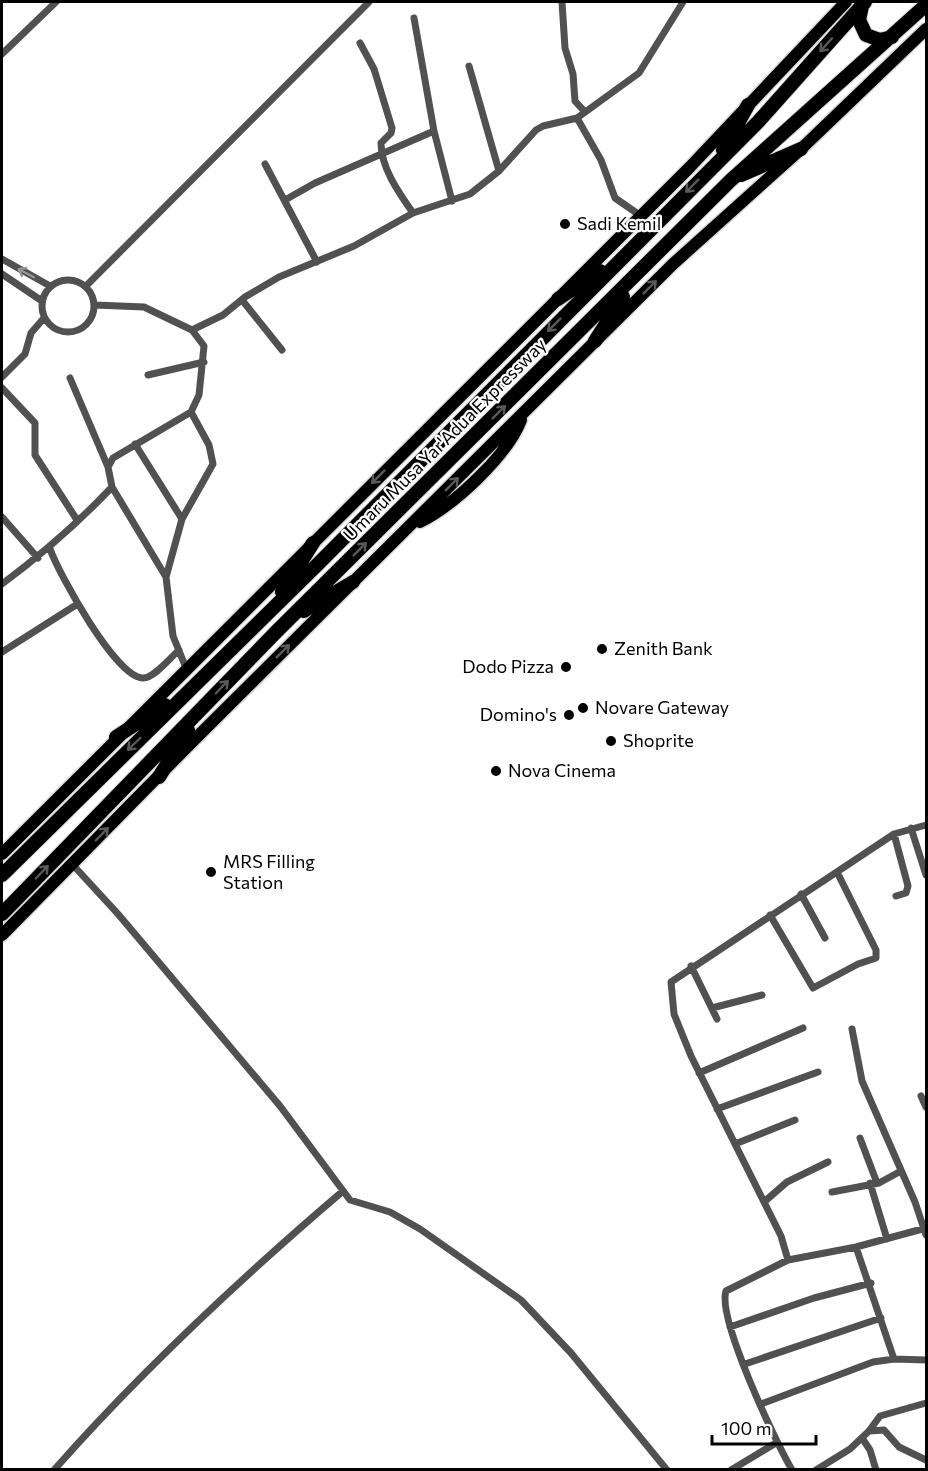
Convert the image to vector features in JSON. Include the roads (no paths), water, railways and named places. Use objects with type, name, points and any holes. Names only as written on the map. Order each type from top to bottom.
[{"type":"highway","name":"Umaru Musa Yar'Adua Expressway","points":[[2,854],[641,216],[846,2]]},
{"type":"highway","name":"Umaru Musa Yar'Adua Expressway","points":[[2,876],[758,122],[863,3]]},
{"type":"highway","points":[[863,3],[859,20],[866,35],[880,40],[892,37]]},
{"type":"highway","name":"Umaru Musa Yar'Adua Expressway","points":[[2,914],[285,623],[638,275],[731,180],[927,5]]},
{"type":"highway","name":"Umaru Musa Yar'Adua Expressway","points":[[2,935],[673,264],[801,149],[927,29]]},
{"type":"highway","points":[[715,163],[748,105]]},
{"type":"highway","points":[[731,180],[801,149]]},
{"type":"highway","points":[[558,298],[624,255]]},
{"type":"highway","points":[[595,341],[638,275]]},
{"type":"highway","points":[[270,611],[312,543]]},
{"type":"highway","points":[[285,623],[353,582]]},
{"type":"highway","points":[[117,737],[192,687]]},
{"type":"highway","points":[[159,777],[199,710]]},
{"type":"street","points":[[2,54],[56,2]]},
{"type":"street","points":[[86,286],[369,2]]},
{"type":"street","points":[[562,2],[565,48],[573,74],[575,101],[584,111]]},
{"type":"street","points":[[192,330],[223,315],[279,277],[317,262],[393,226],[413,213],[470,194],[499,171],[543,126],[577,118],[639,73],[683,2]]},
{"type":"street","points":[[414,18],[434,131],[452,201]]},
{"type":"street","points":[[360,43],[374,69],[392,128],[391,133],[381,143],[382,154],[394,186],[413,213]]},
{"type":"street","points":[[469,66],[499,171]]},
{"type":"street","points":[[577,118],[601,160],[615,198],[641,216]]},
{"type":"street","points":[[285,200],[315,183],[434,131]]},
{"type":"street","points":[[265,164],[317,262]]},
{"type":"street","points":[[2,259],[50,286]]},
{"type":"street","points":[[2,274],[42,301]]},
{"type":"street","points":[[66,279],[75,280],[86,286],[95,305],[90,322],[75,332],[57,330],[44,318],[42,301],[50,286],[66,279]]},
{"type":"street","points":[[242,300],[282,350]]},
{"type":"street","points":[[95,305],[144,307],[192,330],[204,346],[199,395],[191,412],[113,458],[108,467]]},
{"type":"street","points":[[2,378],[24,354],[32,333],[44,318]]},
{"type":"street","points":[[148,375],[204,362]]},
{"type":"street","points":[[70,378],[108,467],[112,487],[166,577]]},
{"type":"street","points":[[2,388],[36,423],[34,455],[77,520]]},
{"type":"street","points":[[186,668],[173,636],[166,577],[182,519],[213,464],[209,445],[191,412]]},
{"type":"street","points":[[135,444],[182,519]]},
{"type":"street","points":[[2,584],[50,549],[61,534],[112,487]]},
{"type":"street","points":[[2,517],[38,558]]},
{"type":"street","points":[[50,549],[76,605],[126,672],[134,676],[148,677],[179,650]]},
{"type":"street","points":[[2,652],[76,605]]},
{"type":"street","points":[[788,1260],[781,1236],[699,1073],[674,1014],[671,982],[691,966],[894,834],[927,825]]},
{"type":"street","points":[[911,828],[927,875]]},
{"type":"street","points":[[894,834],[908,886],[906,892],[896,896]]},
{"type":"street","points":[[73,865],[118,914],[243,1061],[318,1154],[350,1200],[390,1212],[420,1229],[521,1300],[571,1353],[668,1470]]},
{"type":"street","points":[[770,915],[813,988],[858,964],[872,961],[876,958],[876,950],[837,872]]},
{"type":"street","points":[[801,894],[825,938]]},
{"type":"street","points":[[691,966],[717,1019]]},
{"type":"street","points":[[711,1008],[762,995]]},
{"type":"street","points":[[699,1073],[803,1028]]},
{"type":"street","points":[[792,1470],[776,1443],[730,1327],[723,1299],[726,1291],[788,1260],[926,1231],[861,1081],[852,1029]]},
{"type":"street","points":[[717,1109],[818,1072]]},
{"type":"street","points":[[921,1096],[927,1107]]},
{"type":"street","points":[[735,1144],[795,1120]]},
{"type":"street","points":[[860,1138],[874,1183],[887,1239]]},
{"type":"street","points":[[764,1202],[787,1182],[828,1162]]},
{"type":"street","points":[[832,1192],[874,1183],[901,1171]]},
{"type":"street","points":[[54,1470],[142,1376],[246,1273],[343,1191]]},
{"type":"street","points":[[856,1247],[871,1283],[894,1359]]},
{"type":"street","points":[[730,1327],[814,1298],[871,1283]]},
{"type":"street","points":[[745,1364],[881,1318]]},
{"type":"street","points":[[761,1404],[873,1362],[894,1359],[927,1360]]},
{"type":"street","points":[[816,1470],[850,1449],[869,1431],[879,1416],[927,1403]]},
{"type":"street","points":[[869,1431],[884,1430],[899,1447],[927,1460]]},
{"type":"street","points":[[862,1438],[870,1450],[876,1470]]},
{"type":"street","points":[[731,1470],[776,1443]]},
{"type":"place","name":"Sadi Kemil","points":[[565,224]]},
{"type":"place","name":"Zenith Bank","points":[[602,649]]},
{"type":"place","name":"Dodo Pizza","points":[[566,667]]},
{"type":"place","name":"Novare Gateway","points":[[583,708]]},
{"type":"place","name":"Domino's","points":[[569,715]]},
{"type":"place","name":"Shoprite","points":[[611,741]]},
{"type":"place","name":"Nova Cinema","points":[[496,771]]},
{"type":"place","name":"MRS Filling Station","points":[[211,872]]}]
